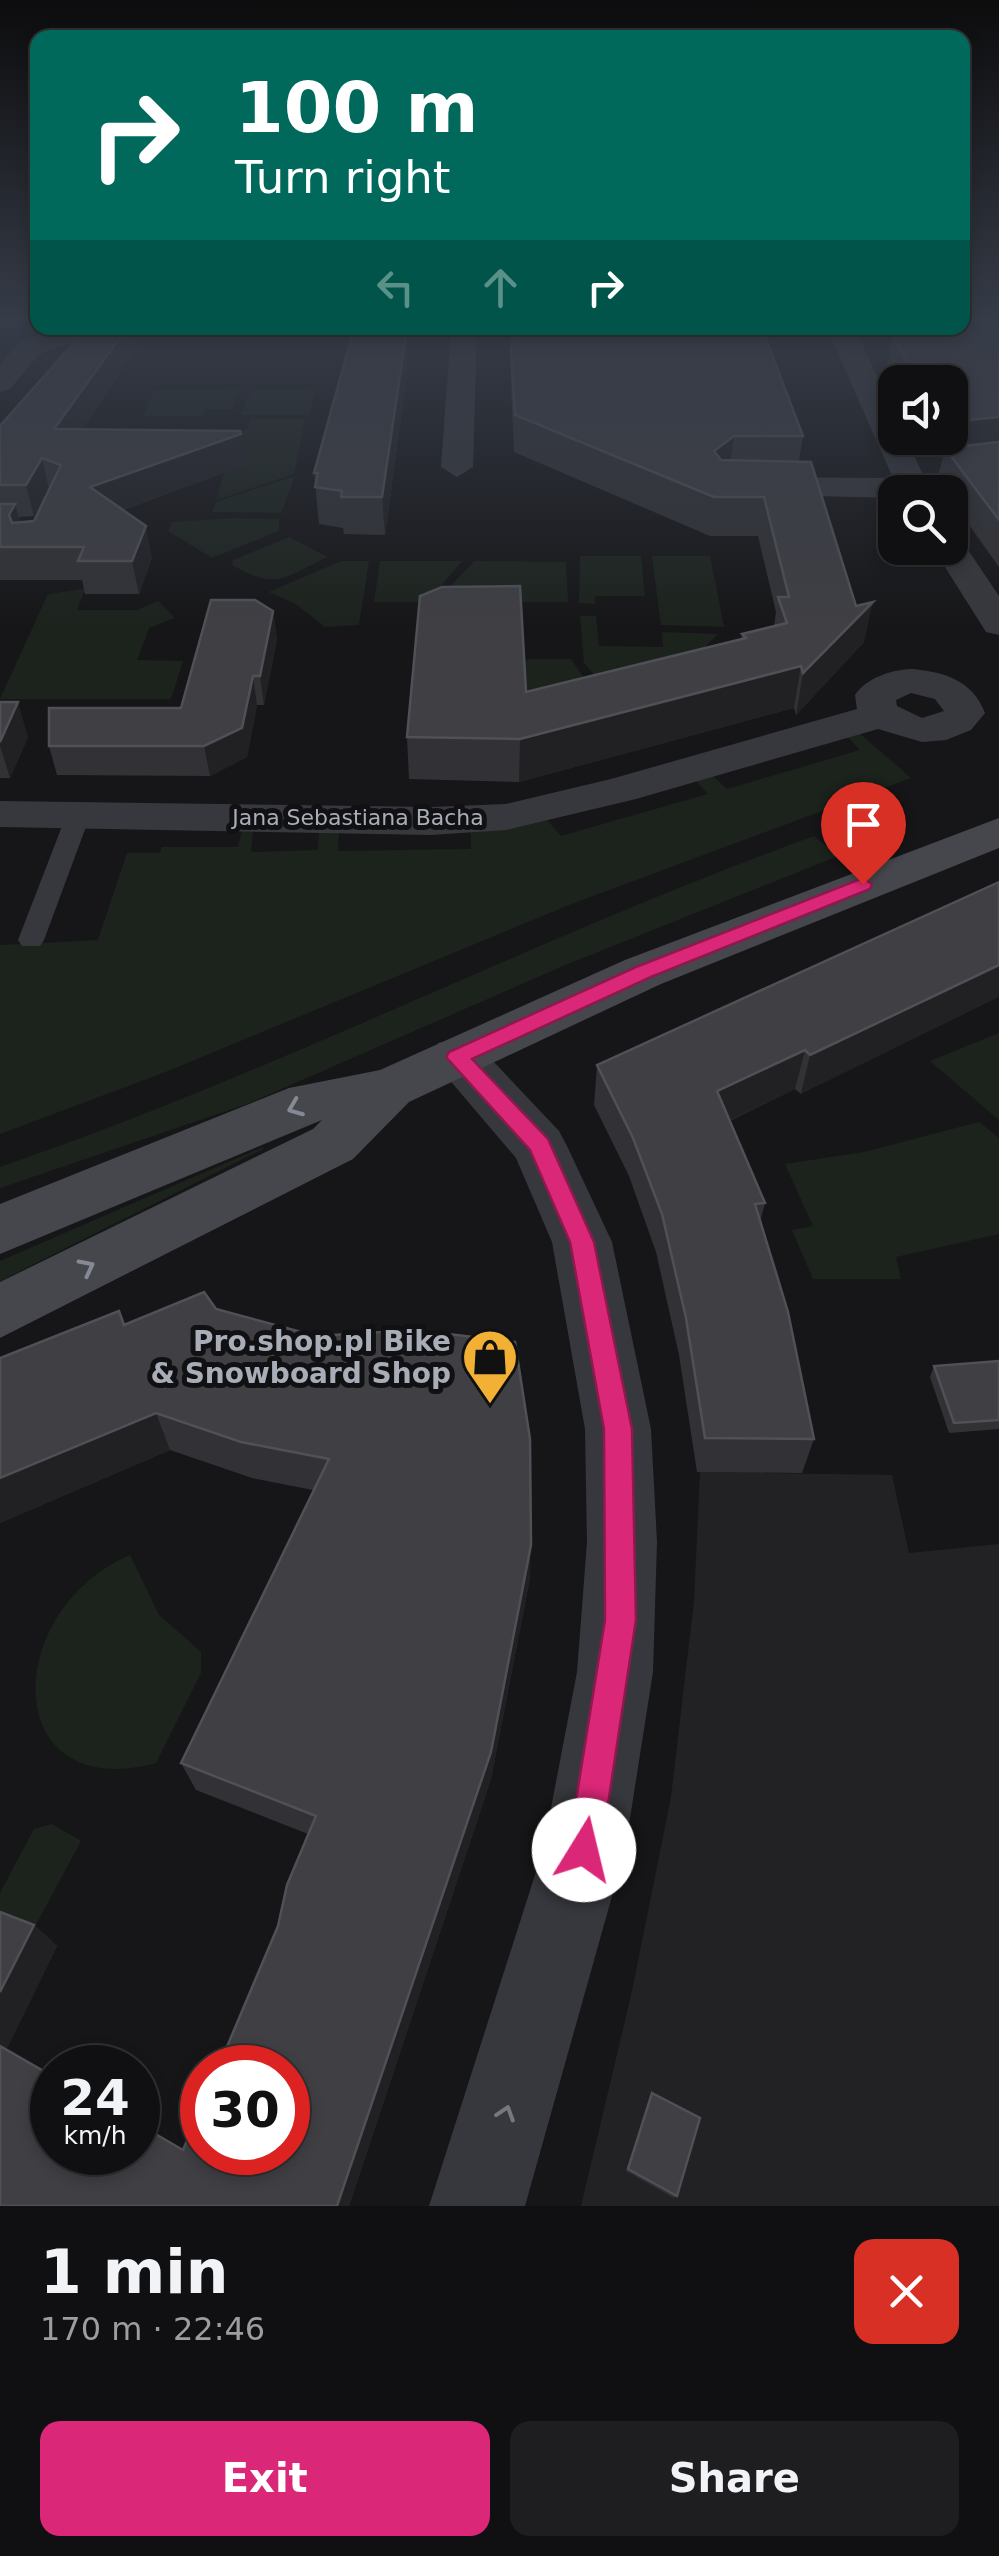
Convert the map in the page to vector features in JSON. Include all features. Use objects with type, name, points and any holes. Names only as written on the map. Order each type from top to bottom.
[{"type":"main road","points":[[0,1230],[308,1102],[390,1088],[643,972],[999,832]]},
{"type":"main road","points":[[0,1312],[333,1144],[390,1088]]},
{"type":"street","points":[[457,466],[459,421]]},
{"type":"street","points":[[883,421],[907,475]]},
{"type":"street","points":[[926,475],[939,467]]},
{"type":"street","points":[[730,487],[878,485]]},
{"type":"street","points":[[961,565],[999,624]]},
{"type":"street","name":"Jana Sebastiana Bacha","points":[[0,814],[431,820],[506,816],[622,790],[883,716]]},
{"type":"street","points":[[457,1057],[539,1146],[582,1242],[618,1429],[620,1620],[584,1850],[477,2206]]},
{"type":"lane","points":[[32,940],[78,816]]},
{"type":"shaded area","points":[[249,421],[305,421],[294,474],[216,500],[237,430],[247,429]]},
{"type":"shaded area","points":[[295,476],[281,513],[212,512],[216,502]]},
{"type":"shaded area","points":[[279,519],[279,531],[212,558],[168,531],[172,522]]},
{"type":"shaded area","points":[[289,537],[328,557],[271,580],[232,565],[233,560]]},
{"type":"shaded area","points":[[580,556],[641,556],[645,596],[595,596],[595,604],[579,603]]},
{"type":"shaded area","points":[[652,556],[710,556],[724,627],[661,625]]},
{"type":"shaded area","points":[[341,561],[369,561],[359,625],[325,627],[296,604],[269,592]]},
{"type":"shaded area","points":[[380,561],[462,561],[427,602],[374,602]]},
{"type":"shaded area","points":[[474,561],[566,562],[568,602],[436,602]]},
{"type":"shaded area","points":[[85,589],[77,610],[137,610],[158,601],[175,618],[149,628],[137,660],[183,661],[171,699],[0,699],[48,594]]},
{"type":"shaded area","points":[[580,616],[596,616],[599,646],[663,647],[662,632],[718,634],[699,653],[598,679],[584,663]]},
{"type":"shaded area","points":[[529,659],[571,659],[586,681],[514,699],[514,666]]},
{"type":"shaded area","points":[[858,732],[911,778],[574,903],[163,1073],[0,1134],[0,945],[98,940],[127,853],[160,853],[162,847],[238,847],[243,827],[253,832],[251,852],[318,850],[319,832],[339,831],[338,851],[471,849],[471,829],[547,820],[561,836],[708,794],[694,779],[710,773],[727,789],[860,750],[846,735]]},
{"type":"shaded area","points":[[814,836],[838,856],[563,966],[247,1104],[0,1188],[0,1167],[205,1089],[711,875]]},
{"type":"shaded area","points":[[999,1033],[999,1120],[930,1061]]},
{"type":"shaded area","points":[[979,1122],[999,1138],[999,1234],[896,1257],[901,1279],[813,1279],[792,1230],[813,1226],[785,1164],[864,1152]]},
{"type":"shaded area","points":[[263,1149],[0,1281],[0,1261]]},
{"type":"shaded area","points":[[700,1472],[892,1475],[909,1553],[999,1544],[999,2206],[581,2206],[632,1991],[671,1797],[694,1601]]},
{"type":"shaded area","points":[[130,1555],[159,1615],[201,1652],[201,1673],[156,1763],[105,1768],[68,1756],[45,1730],[36,1696],[40,1656],[57,1617],[87,1582]]},
{"type":"shaded area","points":[[52,1824],[81,1841],[34,1928],[0,1918],[0,1893],[34,1829]]},
{"type":"building","points":[[4,421],[60,421],[54,429],[241,434],[90,487],[146,526],[132,561],[78,561],[84,547],[0,547],[0,504],[15,504],[9,515],[12,523],[34,521],[61,465],[42,458],[26,485],[0,485],[0,426]]},
{"type":"building","points":[[328,421],[393,421],[382,497],[341,497],[342,491],[315,487],[318,473],[314,473]]},
{"type":"building","points":[[529,421],[797,421],[803,436],[734,436],[714,451],[721,460],[811,462],[856,606],[873,602],[803,673],[801,666],[520,739],[407,737],[420,596],[442,587],[520,586],[526,692],[746,638],[742,634],[787,623],[778,597],[789,597],[764,497],[714,497]]},
{"type":"building","points":[[999,442],[999,520],[950,455],[968,455],[968,445]]},
{"type":"building","points":[[211,600],[255,600],[273,611],[260,676],[253,676],[242,728],[204,746],[49,746],[49,708],[181,708]]},
{"type":"building","points":[[0,702],[18,702],[0,742]]},
{"type":"building","points":[[999,882],[999,965],[810,1055],[805,1050],[717,1091],[765,1203],[755,1204],[788,1312],[814,1439],[705,1438],[686,1318],[662,1214],[633,1138],[597,1065]]},
{"type":"building","points":[[204,1292],[216,1309],[316,1336],[416,1330],[515,1342],[530,1439],[531,1545],[491,1752],[337,2206],[0,2206],[0,2046],[30,2063],[30,2175],[160,2175],[160,2137],[180,2148],[180,2175],[310,2175],[310,2045],[228,2045],[278,1926],[287,1885],[316,1816],[181,1763],[329,1459],[241,1442],[156,1413],[0,1478],[0,1358],[119,1311],[124,1325]]},
{"type":"building","points":[[999,1361],[999,1420],[954,1423],[934,1366]]},
{"type":"building","points":[[0,1912],[34,1925],[0,1992]]},
{"type":"building","points":[[652,2093],[700,2118],[677,2196],[628,2169]]},
{"type":"place","name":"Pro.shop.pl Bike & Snowboard Shop","points":[[490,1406]]},
{"type":"route","points":[[584,1850],[616,1672],[622,1542],[618,1429],[582,1242],[539,1146],[457,1057],[643,972],[863,884]]}]
